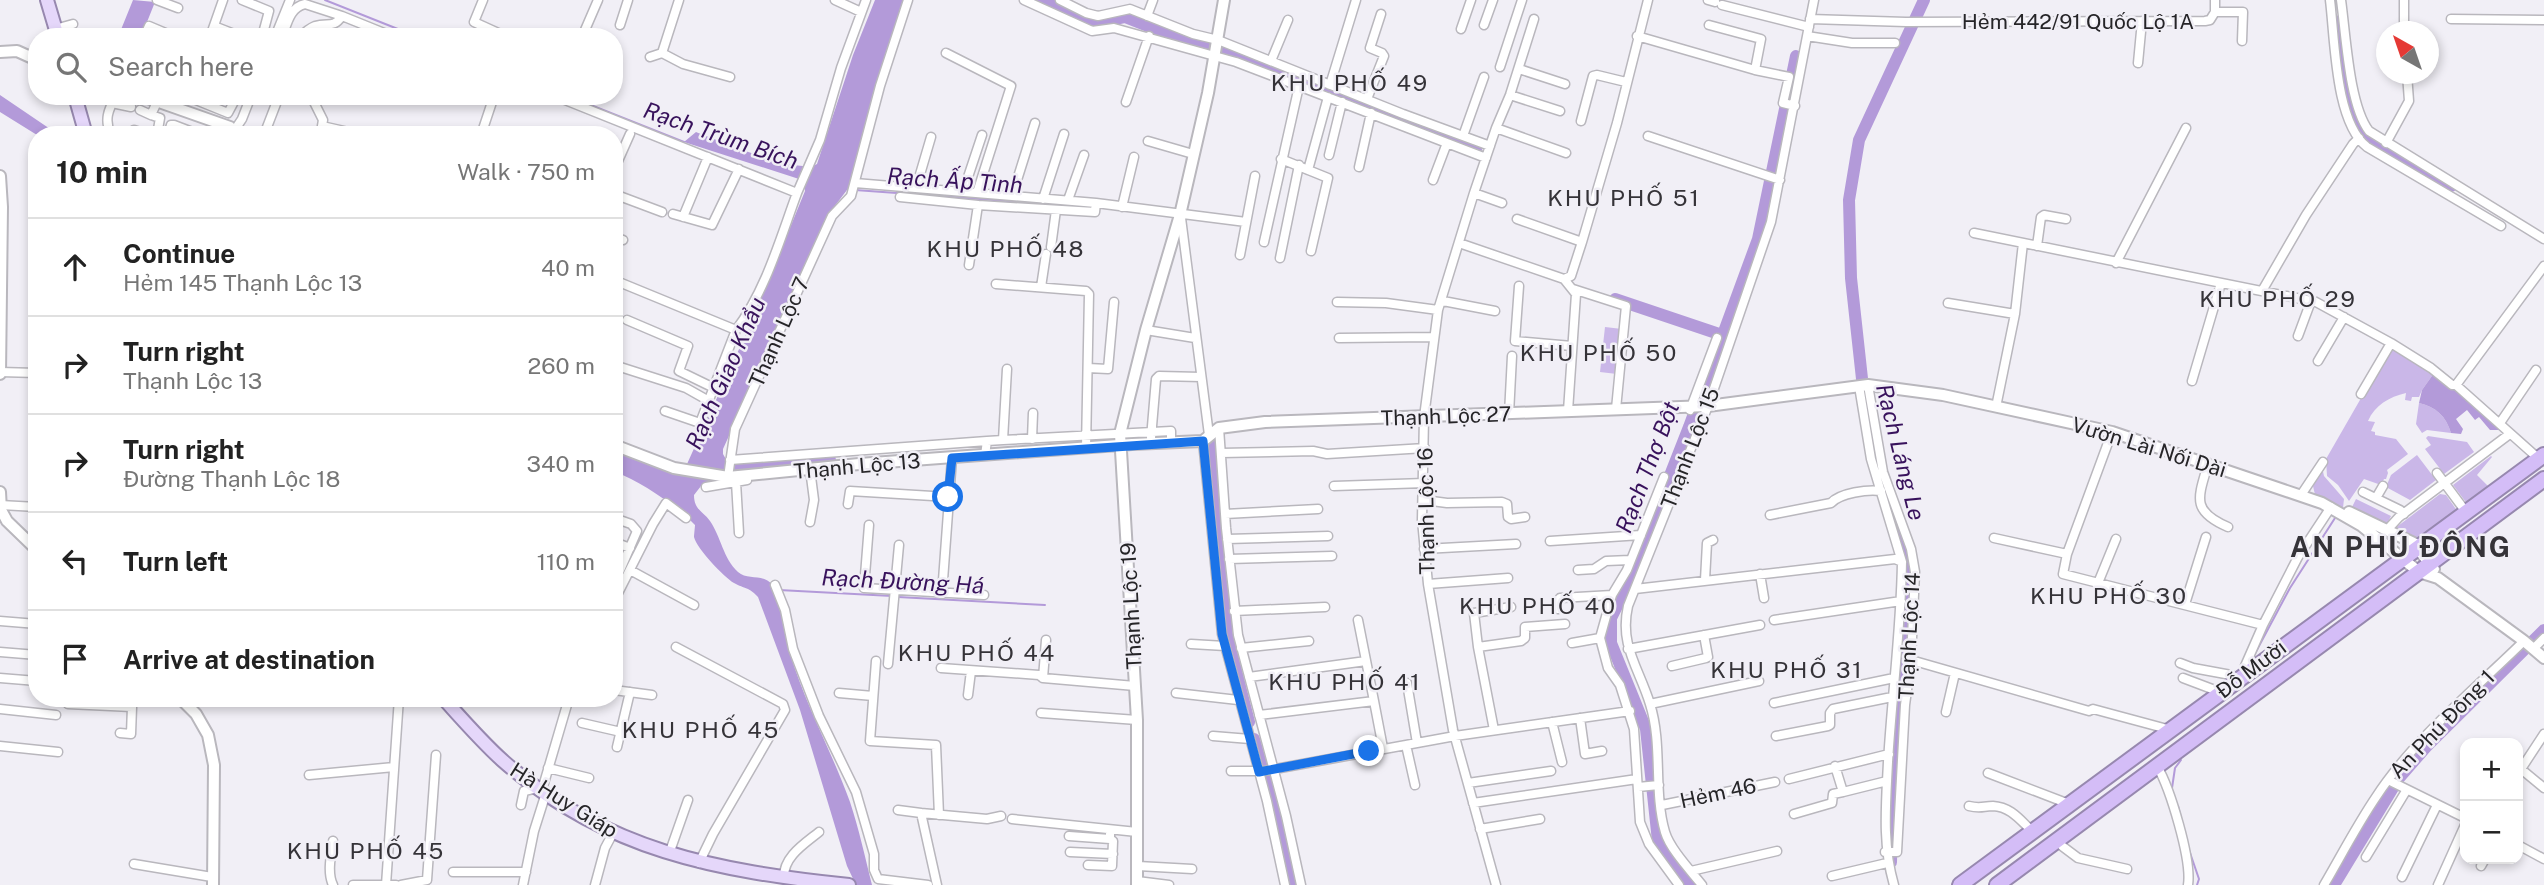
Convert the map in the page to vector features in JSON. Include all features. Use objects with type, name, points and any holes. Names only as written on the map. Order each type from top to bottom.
[{"type":"highway","name":"Đỗ Mười","points":[[2423,565],[2466,512],[2542,460]]},
{"type":"highway","name":"Đỗ Mười","points":[[2010,885],[2423,565],[2542,460]]},
{"type":"highway","name":"Đỗ Mười","points":[[1960,885],[2068,804],[2173,731],[2423,565],[2544,479]]},
{"type":"highway","name":"Đỗ Mười","points":[[1971,885],[2241,677],[2544,490]]},
{"type":"highway","name":"Đỗ Mười","points":[[1997,885],[2159,769]]},
{"type":"main road","points":[[47,0],[55,28]]},
{"type":"main road","points":[[78,105],[84,126]]},
{"type":"main road","name":"Hà Huy Giáp","points":[[452,707],[503,761],[542,790],[613,834],[669,854],[761,880],[784,878],[849,885]]},
{"type":"street","points":[[157,0],[178,8]]},
{"type":"street","points":[[219,28],[214,26],[223,0]]},
{"type":"street","points":[[242,0],[269,12],[265,28]]},
{"type":"street","points":[[279,28],[290,0]]},
{"type":"street","points":[[481,0],[474,22],[487,28]]},
{"type":"street","points":[[586,28],[598,0]]},
{"type":"street","points":[[620,25],[628,0]]},
{"type":"street","points":[[664,51],[679,0]]},
{"type":"street","points":[[835,0],[861,12]]},
{"type":"street","points":[[665,411],[700,424],[736,330],[747,316],[764,281],[798,189],[820,140],[841,68],[866,0]]},
{"type":"street","name":"Thạnh Lộc 7","points":[[739,533],[729,479],[735,429],[832,216],[853,190],[880,86],[908,0]]},
{"type":"street","points":[[1024,0],[1092,31],[1114,28],[1271,61],[1490,146]]},
{"type":"street","points":[[1060,0],[1080,4],[1098,16],[1130,9],[1193,34],[1236,62],[1486,158]]},
{"type":"street","points":[[1114,13],[1118,0]]},
{"type":"street","points":[[1147,16],[1153,0]]},
{"type":"street","name":"Thạnh Lộc 19","points":[[1137,883],[1137,720],[1128,537],[1120,440],[1146,330],[1180,215],[1217,48],[1224,0]]},
{"type":"street","points":[[1330,85],[1356,0]]},
{"type":"street","points":[[1461,29],[1471,0]]},
{"type":"street","points":[[1484,25],[1493,0]]},
{"type":"street","points":[[1500,67],[1522,0]]},
{"type":"street","points":[[1564,279],[1572,276],[1595,201],[1647,0]]},
{"type":"street","name":"Thạnh Lộc 15","points":[[1697,407],[1770,222],[1774,178],[1814,0]]},
{"type":"street","points":[[2215,0],[2215,12]]},
{"type":"street","points":[[2330,0],[2343,107],[2365,134],[2386,143],[2544,239]]},
{"type":"street","points":[[2341,0],[2357,105],[2367,147],[2501,226]]},
{"type":"street","points":[[2404,0],[2404,21]]},
{"type":"street","points":[[1715,2],[1809,27],[1852,43],[1895,43]]},
{"type":"street","points":[[286,28],[293,10],[305,4],[372,28]]},
{"type":"street","name":"Hẻm 442/91 Quốc Lộ 1A","points":[[1809,27],[1920,21],[2208,21],[2215,12],[2243,12],[2242,41]]},
{"type":"street","points":[[1367,99],[1384,56],[1370,48],[1381,14]]},
{"type":"street","points":[[313,28],[331,26],[342,16]]},
{"type":"street","name":"Thạnh Lộc 16","points":[[1496,885],[1455,736],[1428,584],[1424,549],[1424,417],[1438,310],[1443,301],[1474,193],[1519,69],[1534,19]]},
{"type":"street","points":[[2451,19],[2544,20]]},
{"type":"street","points":[[1271,61],[1287,20]]},
{"type":"street","points":[[2138,63],[2141,21]]},
{"type":"street","points":[[65,28],[73,24]]},
{"type":"street","points":[[1709,25],[1761,39],[1755,70]]},
{"type":"street","points":[[1126,102],[1149,36]]},
{"type":"street","points":[[1637,36],[1789,77],[1789,105]]},
{"type":"street","points":[[0,52],[17,51],[28,56]]},
{"type":"street","points":[[650,57],[664,51]]},
{"type":"street","points":[[664,51],[683,64],[730,76]]},
{"type":"street","points":[[946,53],[1011,86],[977,193]]},
{"type":"street","points":[[1519,69],[1565,84]]},
{"type":"street","points":[[1581,121],[1593,76],[1626,82]]},
{"type":"street","points":[[1463,136],[1484,77]]},
{"type":"street","points":[[2386,143],[2409,100],[2408,84]]},
{"type":"street","points":[[1264,242],[1299,86]]},
{"type":"street","points":[[1510,95],[1560,111]]},
{"type":"street","points":[[1308,170],[1328,97]]},
{"type":"street","points":[[1329,155],[1342,102]]},
{"type":"street","points":[[108,126],[107,116],[112,105]]},
{"type":"street","points":[[127,105],[131,107]]},
{"type":"street","points":[[151,115],[156,105]]},
{"type":"street","points":[[178,105],[220,126]]},
{"type":"street","points":[[200,126],[206,105],[228,113],[232,105]]},
{"type":"street","points":[[239,126],[247,105]]},
{"type":"street","points":[[267,126],[276,105]]},
{"type":"street","points":[[316,105],[323,120],[322,126]]},
{"type":"street","points":[[484,126],[491,105]]},
{"type":"street","points":[[578,105],[738,169],[798,189]]},
{"type":"street","points":[[140,110],[160,118],[159,126]]},
{"type":"street","points":[[1359,167],[1371,113]]},
{"type":"street","points":[[1012,196],[1035,123]]},
{"type":"street","points":[[1496,128],[1566,153]]},
{"type":"street","points":[[2116,263],[2186,128]]},
{"type":"street","points":[[623,150],[630,134]]},
{"type":"street","points":[[1043,199],[1064,134]]},
{"type":"street","points":[[2262,291],[2310,209],[2365,134]]},
{"type":"street","points":[[963,192],[982,135]]},
{"type":"street","points":[[1648,136],[1774,178]]},
{"type":"street","points":[[916,188],[931,137]]},
{"type":"street","points":[[1148,141],[1193,154]]},
{"type":"street","points":[[1433,180],[1447,143]]},
{"type":"street","points":[[1068,201],[1083,155]]},
{"type":"street","points":[[683,217],[708,157]]},
{"type":"street","points":[[1122,207],[1134,157]]},
{"type":"street","points":[[1281,159],[1328,178],[1311,251]]},
{"type":"street","points":[[1280,258],[1299,165]]},
{"type":"street","points":[[673,214],[712,225],[738,169]]},
{"type":"street","points":[[0,176],[0,373],[28,373]]},
{"type":"street","points":[[1240,255],[1255,176]]},
{"type":"street","points":[[853,190],[916,188],[1096,203],[1246,222]]},
{"type":"street","points":[[1474,193],[1502,203]]},
{"type":"street","points":[[623,197],[662,212]]},
{"type":"street","points":[[900,197],[1095,212],[1096,203]]},
{"type":"street","points":[[969,265],[978,205]]},
{"type":"street","points":[[1041,288],[1056,210]]},
{"type":"street","points":[[1180,215],[1201,377],[1225,646],[1259,772],[1285,885]]},
{"type":"street","points":[[2037,246],[2041,217],[2045,215],[2066,219]]},
{"type":"street","points":[[1517,219],[1582,242]]},
{"type":"street","points":[[1974,233],[2311,301],[2391,343],[2452,385],[2456,384],[2542,460]]},
{"type":"street","points":[[1459,243],[1564,279],[1573,289],[1576,294],[1568,411]]},
{"type":"street","points":[[1996,407],[2015,314],[2023,243]]},
{"type":"street","points":[[2456,384],[2544,266]]},
{"type":"street","points":[[2192,381],[2221,283]]},
{"type":"street","points":[[623,284],[736,330]]},
{"type":"street","points":[[996,284],[1086,291],[1089,294],[1086,448]]},
{"type":"street","points":[[1520,286],[1515,341],[1572,346]]},
{"type":"street","points":[[1573,289],[1626,306],[1616,409]]},
{"type":"street","points":[[1443,301],[1496,311]]},
{"type":"street","points":[[2298,336],[2311,301]]},
{"type":"street","points":[[1088,368],[1108,369],[1114,302]]},
{"type":"street","points":[[1337,302],[1386,303],[1438,310]]},
{"type":"street","points":[[1948,303],[2015,314]]},
{"type":"street","points":[[2318,361],[2344,317]]},
{"type":"street","points":[[627,320],[688,346],[679,371],[714,388]]},
{"type":"street","points":[[1146,330],[1195,338]]},
{"type":"street","points":[[1339,338],[1434,337]]},
{"type":"street","name":"Thạnh Lộc 15","points":[[1702,885],[1666,834],[1659,785],[1656,727],[1650,704],[1628,649],[1625,621],[1674,489],[1717,338]]},
{"type":"street","points":[[2361,394],[2391,343]]},
{"type":"street","points":[[1509,414],[1512,356]]},
{"type":"street","points":[[623,368],[686,388],[709,401]]},
{"type":"street","points":[[1003,440],[1007,369]]},
{"type":"street","points":[[2500,423],[2536,370]]},
{"type":"street","points":[[1151,438],[1156,379],[1159,376],[1201,377]]},
{"type":"street","name":"Vườn Lài Nối Dài","points":[[1697,407],[1862,385],[1943,395],[2112,432],[2301,495],[2334,509],[2423,565]]},
{"type":"street","name":"Thạnh Lộc 14","points":[[1862,385],[1871,459],[1902,562],[1887,781],[1885,852],[1894,885]]},
{"type":"street","name":"Thạnh Lộc 14","points":[[1862,385],[1883,472],[1911,549],[1915,572],[1897,852],[1885,852]]},
{"type":"street","name":"Thạnh Lộc 27","points":[[1206,438],[1219,428],[1265,422],[1697,407]]},
{"type":"street","points":[[1029,452],[1033,413]]},
{"type":"street","points":[[1219,428],[1234,611],[1301,885]]},
{"type":"street","points":[[2112,432],[2067,554],[2063,574],[2263,625]]},
{"type":"street","points":[[730,460],[1003,440],[1086,436],[1120,440]]},
{"type":"street","points":[[2387,530],[2404,514],[2445,485],[2486,448],[2507,436]]},
{"type":"street","name":"Thạnh Lộc 13","points":[[623,448],[674,468],[729,479],[810,469],[1086,448],[1120,440],[1151,438],[1171,443],[1206,438]]},
{"type":"street","points":[[985,455],[987,441]]},
{"type":"street","points":[[917,447],[920,460]]},
{"type":"street","points":[[1221,453],[1313,451],[1327,454],[1424,448]]},
{"type":"street","points":[[942,593],[952,458]]},
{"type":"street","points":[[2301,495],[2323,462]]},
{"type":"street","points":[[2208,464],[2199,500],[2201,508],[2212,520],[2228,527]]},
{"type":"street","points":[[810,469],[814,500],[810,522]]},
{"type":"street","points":[[2437,473],[2466,512]]},
{"type":"street","points":[[706,487],[729,479]]},
{"type":"street","name":"Thạnh Lộc 15","points":[[1600,638],[1612,594],[1630,560],[1662,481],[1674,489]]},
{"type":"street","points":[[1334,486],[1425,483]]},
{"type":"street","points":[[2376,498],[2383,486]]},
{"type":"street","points":[[848,504],[850,491],[948,497]]},
{"type":"street","points":[[1770,516],[1831,503],[1836,498],[1867,491],[1881,491]]},
{"type":"street","points":[[0,492],[0,505],[7,521],[28,541]]},
{"type":"street","points":[[2363,492],[2404,514]]},
{"type":"street","points":[[1423,500],[1447,503],[1502,502],[1507,504],[1508,517],[1511,519],[1525,517]]},
{"type":"street","points":[[623,566],[666,503],[686,519]]},
{"type":"street","points":[[0,505],[28,507]]},
{"type":"street","points":[[1225,514],[1318,509]]},
{"type":"street","points":[[2180,663],[2241,677],[2263,625],[2298,557],[2334,509],[2347,511],[2387,530],[2423,565],[2544,658]]},
{"type":"street","points":[[623,521],[631,524],[637,531],[623,565]]},
{"type":"street","points":[[1646,521],[1660,526]]},
{"type":"street","points":[[869,525],[864,588],[894,596],[942,593],[984,596]]},
{"type":"street","points":[[1550,541],[1641,535]]},
{"type":"street","points":[[1227,539],[1328,536]]},
{"type":"street","points":[[2185,604],[2206,537]]},
{"type":"street","points":[[1994,538],[2067,554]]},
{"type":"street","points":[[2098,583],[2116,539]]},
{"type":"street","points":[[1705,580],[1707,543],[1713,540]]},
{"type":"street","points":[[1424,549],[1516,544]]},
{"type":"street","points":[[623,545],[630,548]]},
{"type":"street","points":[[888,664],[899,545]]},
{"type":"street","points":[[1229,559],[1332,556]]},
{"type":"street","name":"Thạnh Lộc 14","points":[[1635,589],[1895,559],[1902,562]]},
{"type":"street","points":[[1578,570],[1594,569],[1606,561],[1630,560]]},
{"type":"street","points":[[623,568],[694,605]]},
{"type":"street","points":[[1760,574],[1764,598]]},
{"type":"street","points":[[1428,584],[1508,578]]},
{"type":"street","points":[[775,585],[785,610],[793,649],[819,716],[856,792],[874,854],[878,879],[928,885]]},
{"type":"street","points":[[1558,610],[1557,602],[1560,598],[1612,594]]},
{"type":"street","points":[[1774,620],[1901,605],[1913,610]]},
{"type":"street","points":[[1234,611],[1325,607]]},
{"type":"street","points":[[1494,730],[1474,612],[1511,607]]},
{"type":"street","points":[[1358,620],[1382,748]]},
{"type":"street","points":[[0,621],[28,623]]},
{"type":"street","points":[[1479,647],[1521,641],[1525,638],[1525,627],[1565,624]]},
{"type":"street","points":[[1628,649],[1760,625]]},
{"type":"street","points":[[1672,666],[1708,657],[1704,635]]},
{"type":"street","points":[[1572,643],[1600,638],[1608,668],[1620,685],[1634,729],[1640,822],[1649,844],[1681,885],[1693,873],[1777,850]]},
{"type":"street","name":"An Phú Đông 1","points":[[2324,885],[2376,795],[2397,786],[2416,747],[2529,645],[2544,638]]},
{"type":"street","points":[[1043,678],[1046,640]]},
{"type":"street","points":[[1241,648],[1308,641]]},
{"type":"street","points":[[1191,644],[1225,646]]},
{"type":"street","points":[[677,647],[783,704],[785,710],[699,863]]},
{"type":"street","points":[[0,652],[28,655]]},
{"type":"street","points":[[1911,660],[2089,711],[2093,709],[2173,731]]},
{"type":"street","points":[[876,661],[870,741],[936,745],[939,815]]},
{"type":"street","points":[[1249,677],[1366,661]]},
{"type":"street","points":[[941,668],[1135,686]]},
{"type":"street","points":[[968,695],[971,671]]},
{"type":"street","points":[[1946,712],[1955,673]]},
{"type":"street","points":[[0,678],[28,680]]},
{"type":"street","points":[[1773,703],[1894,678]]},
{"type":"street","points":[[2183,678],[2220,692]]},
{"type":"street","points":[[1650,704],[1759,681]]},
{"type":"street","points":[[1407,683],[1417,743]]},
{"type":"street","points":[[623,691],[652,695]]},
{"type":"street","points":[[617,747],[631,692]]},
{"type":"street","points":[[839,693],[873,696]]},
{"type":"street","points":[[1176,693],[1238,700]]},
{"type":"street","points":[[1776,736],[1828,726],[1833,709],[1892,697]]},
{"type":"street","points":[[1259,715],[1374,701]]},
{"type":"street","points":[[120,733],[131,734],[133,707]]},
{"type":"street","points":[[134,864],[213,881],[214,765],[208,734],[189,707]]},
{"type":"street","points":[[386,884],[398,707]]},
{"type":"street","points":[[523,885],[542,790],[566,707]]},
{"type":"street","points":[[0,709],[56,715]]},
{"type":"street","points":[[1231,771],[1259,772],[1382,748],[1630,711]]},
{"type":"street","points":[[1041,713],[1137,720]]},
{"type":"street","points":[[1580,718],[1585,754],[1602,751]]},
{"type":"street","points":[[1552,722],[1562,762]]},
{"type":"street","points":[[582,723],[621,732]]},
{"type":"street","points":[[2544,734],[2521,769],[2544,788]]},
{"type":"street","points":[[1213,736],[1250,739]]},
{"type":"street","points":[[1406,745],[1415,785]]},
{"type":"street","points":[[0,746],[58,751]]},
{"type":"street","points":[[1789,779],[1889,754]]},
{"type":"street","points":[[353,885],[398,885],[426,880],[436,755]]},
{"type":"street","points":[[1835,766],[1843,792]]},
{"type":"street","points":[[309,775],[394,767]]},
{"type":"street","points":[[548,768],[589,778]]},
{"type":"street","points":[[2159,769],[2169,787],[2187,861],[2188,885]]},
{"type":"street","points":[[1468,783],[1552,771]]},
{"type":"street","points":[[1988,773],[2068,804]]},
{"type":"street","points":[[1794,814],[1832,803],[1833,794],[1887,781]]},
{"type":"street","name":"Hẻm 46","points":[[1662,805],[1775,782]]},
{"type":"street","points":[[1473,803],[1638,783],[1659,785]]},
{"type":"street","points":[[2366,857],[2397,786],[2460,816]]},
{"type":"street","points":[[521,805],[524,791],[542,790]]},
{"type":"street","points":[[669,854],[688,800]]},
{"type":"street","points":[[2402,877],[2437,805]]},
{"type":"street","points":[[1969,806],[1982,809],[1990,806],[2013,812],[2032,831]]},
{"type":"street","points":[[898,810],[990,819],[1002,816]]},
{"type":"street","points":[[920,813],[937,885]]},
{"type":"street","points":[[1480,829],[1540,819]]},
{"type":"street","points":[[1012,820],[1110,834]]},
{"type":"street","points":[[784,878],[784,868],[794,853],[819,832]]},
{"type":"street","points":[[1069,836],[1137,832]]},
{"type":"street","points":[[595,885],[613,834]]},
{"type":"street","points":[[1088,865],[1110,867],[1113,841],[1110,834]]},
{"type":"street","points":[[2438,885],[2460,836]]},
{"type":"street","points":[[333,841],[330,864],[330,881],[333,885]]},
{"type":"street","points":[[2062,846],[2078,858],[2127,869]]},
{"type":"street","points":[[2523,848],[2544,859]]},
{"type":"street","points":[[1070,852],[1113,854]]},
{"type":"street","points":[[1832,876],[1887,863]]},
{"type":"street","points":[[1138,866],[1192,869]]},
{"type":"street","points":[[453,872],[526,872]]},
{"type":"street","points":[[1137,883],[1169,885]]},
{"type":"shaded area","points":[[133,0],[155,2],[145,28],[122,28]]},
{"type":"shaded area","points":[[875,0],[905,0],[850,186],[831,211],[723,449],[728,463],[725,473],[701,486],[694,495],[694,500],[714,527],[725,554],[738,572],[769,581],[776,592],[796,672],[850,802],[872,885],[856,885],[847,866],[800,710],[758,597],[734,583],[711,562],[696,542],[695,525],[658,495],[623,476],[623,452],[680,471],[687,464],[754,316],[805,191],[804,184],[799,179],[684,142],[696,132],[777,161],[794,165],[817,164],[853,55]]},
{"type":"shaded area","points":[[0,95],[46,126],[28,126],[28,129],[0,112]]},
{"type":"shaded area","points":[[1605,327],[1622,329],[1617,374],[1600,372]]},
{"type":"shaded area","points":[[2391,346],[2434,373],[2419,397],[2412,397],[2411,401],[2405,400],[2406,393],[2394,397],[2383,402],[2371,415],[2368,421],[2375,422],[2371,431],[2375,432],[2375,435],[2396,439],[2408,454],[2387,470],[2386,479],[2381,485],[2364,479],[2349,501],[2338,485],[2327,476],[2326,459]]},
{"type":"shaded area","points":[[2434,373],[2504,430],[2490,430],[2479,417],[2475,420],[2467,410],[2456,419],[2463,429],[2461,434],[2451,433],[2440,413],[2419,403],[2422,390]]},
{"type":"shaded area","points":[[2419,403],[2440,413],[2451,433],[2427,430],[2422,433],[2416,424]]},
{"type":"shaded area","points":[[2428,436],[2467,442],[2474,452],[2444,474],[2425,449],[2431,445],[2426,438]]},
{"type":"shaded area","points":[[2417,455],[2436,480],[2410,500],[2386,487],[2391,475]]},
{"type":"shaded area","points":[[835,456],[837,463],[731,474],[732,462]]},
{"type":"shaded area","points":[[2491,456],[2477,475],[2490,488],[2468,505],[2453,485]]},
{"type":"shaded area","points":[[2322,467],[2324,476],[2344,499],[2343,508],[2316,499],[2313,486]]},
{"type":"shaded area","points":[[2440,494],[2446,495],[2458,512],[2417,542],[2394,529]]},
{"type":"shaded area","points":[[2356,499],[2391,516],[2386,526],[2351,509]]},
{"type":"waterway","name":"Rạch Trùm Bích","points":[[325,0],[395,28]]},
{"type":"waterway","points":[[1043,0],[1094,24],[1125,17],[1173,36],[1224,51],[1476,149]]},
{"type":"waterway","name":"Rạch Láng Le","points":[[1864,397],[1851,278],[1849,200],[1859,140],[1924,0]]},
{"type":"waterway","points":[[2335,21],[2344,89],[2354,123],[2384,147],[2451,186]]},
{"type":"waterway","name":"Rạch Thợ Bột","points":[[1690,885],[1658,841],[1646,729],[1611,643],[1611,618],[1625,590],[1689,427],[1758,239],[1796,56]]},
{"type":"waterway","name":"Rạch Trùm Bích","points":[[591,105],[684,142]]},
{"type":"waterway","name":"Rạch Ấp Tình","points":[[855,190],[1079,206]]},
{"type":"waterway","points":[[1615,299],[1722,335]]},
{"type":"waterway","name":"Rạch Láng Le","points":[[1870,435],[1878,472],[1904,544],[1908,569],[1893,776],[1891,862]]},
{"type":"waterway","points":[[1210,443],[1227,635],[1249,722]]},
{"type":"waterway","points":[[624,573],[659,507]]},
{"type":"waterway","points":[[2251,661],[2290,588],[2335,518]]},
{"type":"waterway","name":"Rạch Đường Há","points":[[779,590],[892,596]]},
{"type":"waterway","name":"Rạch Đường Há","points":[[898,597],[1045,605]]},
{"type":"waterway","points":[[2334,885],[2399,778],[2426,747],[2544,630]]},
{"type":"waterway","points":[[1254,739],[1291,885]]},
{"type":"waterway","points":[[2172,788],[2175,768],[2181,760]]},
{"type":"waterway","points":[[2178,806],[2181,818]]},
{"type":"waterway","points":[[2188,847],[2199,879],[2197,885]]},
{"type":"district","name":"KHU PHỐ 49","points":[[1350,82]]},
{"type":"district","name":"KHU PHỐ 51","points":[[1624,197]]},
{"type":"district","name":"KHU PHỐ 48","points":[[1006,248]]},
{"type":"district","name":"KHU PHỐ 29","points":[[2278,298]]},
{"type":"district","name":"KHU PHỐ 50","points":[[1599,352]]},
{"type":"district","name":"AN PHÚ ĐÔNG","points":[[2401,546]]},
{"type":"district","name":"KHU PHỐ 30","points":[[2109,595]]},
{"type":"district","name":"KHU PHỐ 40","points":[[1538,605]]},
{"type":"district","name":"KHU PHỐ 44","points":[[977,652]]},
{"type":"district","name":"KHU PHỐ 31","points":[[1787,669]]},
{"type":"district","name":"KHU PHỐ 41","points":[[1345,681]]},
{"type":"district","name":"KHU PHỐ 45","points":[[701,729]]},
{"type":"district","name":"KHU PHỐ 45","points":[[366,850]]},
{"type":"route","points":[[948,497],[952,458],[1203,441],[1222,634],[1259,772],[1369,751]]},
{"type":"water label","name":"Rạch Giao Khẩu","points":[[725,373]]}]
